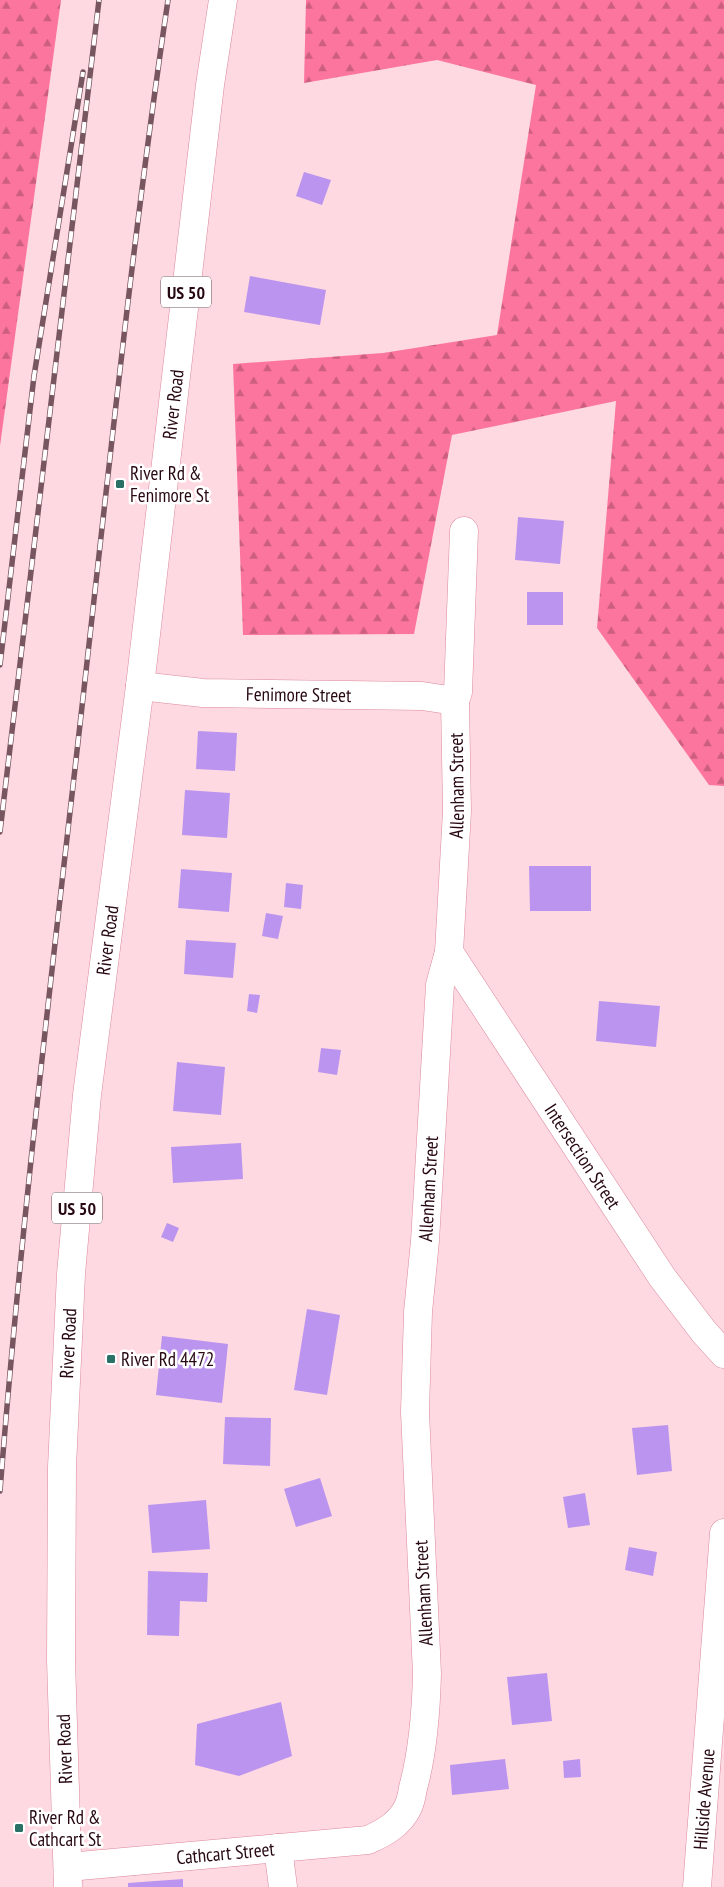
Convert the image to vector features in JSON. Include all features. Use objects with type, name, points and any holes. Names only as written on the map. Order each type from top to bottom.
[{"type":"street","name":"River Road","points":[[68,1877],[60,1660],[62,1467],[71,1274],[87,1095],[140,686],[210,85],[223,0]]},
{"type":"street","name":"Allenham Street","points":[[382,1834],[397,1823],[408,1806],[417,1775],[426,1699],[427,1674],[415,1412],[418,1312],[425,1241],[440,985],[448,952],[457,811],[456,702],[458,692],[464,531]]},
{"type":"street","name":"Fenimore Street","points":[[140,686],[204,693],[422,696],[456,702]]},
{"type":"street","name":"Intersection Street","points":[[448,952],[662,1277],[704,1332],[724,1354]]},
{"type":"street","name":"Hillside Avenue","points":[[697,1887],[724,1533]]},
{"type":"street","name":"Cathcart Street","points":[[68,1877],[278,1848],[368,1840],[382,1834]]},
{"type":"street","points":[[278,1848],[283,1887]]},
{"type":"green space","points":[[0,0],[61,0],[0,446]]},
{"type":"green space","points":[[306,0],[724,0],[724,786],[709,785],[597,628],[616,401],[452,435],[414,634],[243,635],[233,364],[383,353],[497,335],[536,85],[437,60],[304,83]]},
{"type":"building","points":[[304,172],[331,180],[322,205],[296,196]]},
{"type":"building","points":[[250,276],[326,290],[320,325],[244,312]]},
{"type":"building","points":[[518,517],[564,521],[560,564],[515,560]]},
{"type":"building","points":[[527,592],[563,592],[563,625],[527,625]]},
{"type":"building","points":[[198,731],[237,733],[235,771],[196,769]]},
{"type":"building","points":[[185,790],[230,793],[227,838],[182,835]]},
{"type":"building","points":[[529,866],[591,866],[591,911],[530,911]]},
{"type":"building","points":[[181,869],[232,873],[229,912],[178,908]]},
{"type":"building","points":[[286,883],[303,885],[301,909],[284,907]]},
{"type":"building","points":[[266,913],[283,916],[278,939],[262,936]]},
{"type":"building","points":[[186,940],[236,943],[233,978],[184,974]]},
{"type":"building","points":[[249,994],[260,995],[257,1013],[247,1011]]},
{"type":"building","points":[[599,1001],[660,1006],[656,1047],[596,1041]]},
{"type":"building","points":[[321,1048],[341,1050],[337,1075],[318,1072]]},
{"type":"building","points":[[177,1062],[225,1067],[221,1115],[173,1111]]},
{"type":"building","points":[[241,1143],[243,1179],[173,1183],[171,1147]]},
{"type":"building","points":[[167,1223],[179,1228],[173,1242],[161,1237]]},
{"type":"building","points":[[307,1309],[340,1315],[327,1395],[294,1390]]},
{"type":"building","points":[[162,1336],[228,1344],[222,1403],[156,1395]]},
{"type":"building","points":[[225,1417],[271,1418],[270,1466],[223,1464]]},
{"type":"building","points":[[668,1425],[672,1471],[637,1475],[632,1428]]},
{"type":"building","points":[[320,1478],[332,1516],[296,1527],[284,1489]]},
{"type":"building","points":[[585,1493],[590,1525],[568,1528],[563,1497]]},
{"type":"building","points":[[206,1500],[210,1549],[152,1553],[148,1505]]},
{"type":"building","points":[[629,1547],[657,1552],[653,1576],[625,1570]]},
{"type":"building","points":[[148,1571],[208,1573],[207,1602],[180,1601],[179,1636],[147,1635]]},
{"type":"building","points":[[547,1673],[552,1721],[512,1725],[507,1677]]},
{"type":"building","points":[[281,1702],[292,1756],[239,1776],[195,1765],[197,1724]]},
{"type":"building","points":[[505,1759],[509,1789],[452,1795],[450,1765]]},
{"type":"building","points":[[580,1759],[581,1777],[564,1778],[563,1761]]},
{"type":"building","points":[[183,1879],[183,1887],[128,1887],[128,1883]]},
{"type":"railway","points":[[0,832],[99,0]]},
{"type":"railway","points":[[0,1491],[18,1290],[50,989],[123,344],[168,0]]},
{"type":"railway","points":[[0,665],[34,376],[83,72]]},
{"type":"place","name":"River Rd & Fenimore St","points":[[120,484]]},
{"type":"place","name":"River Rd 4472","points":[[111,1359]]},
{"type":"place","name":"River Rd & Cathcart St","points":[[19,1828]]}]
